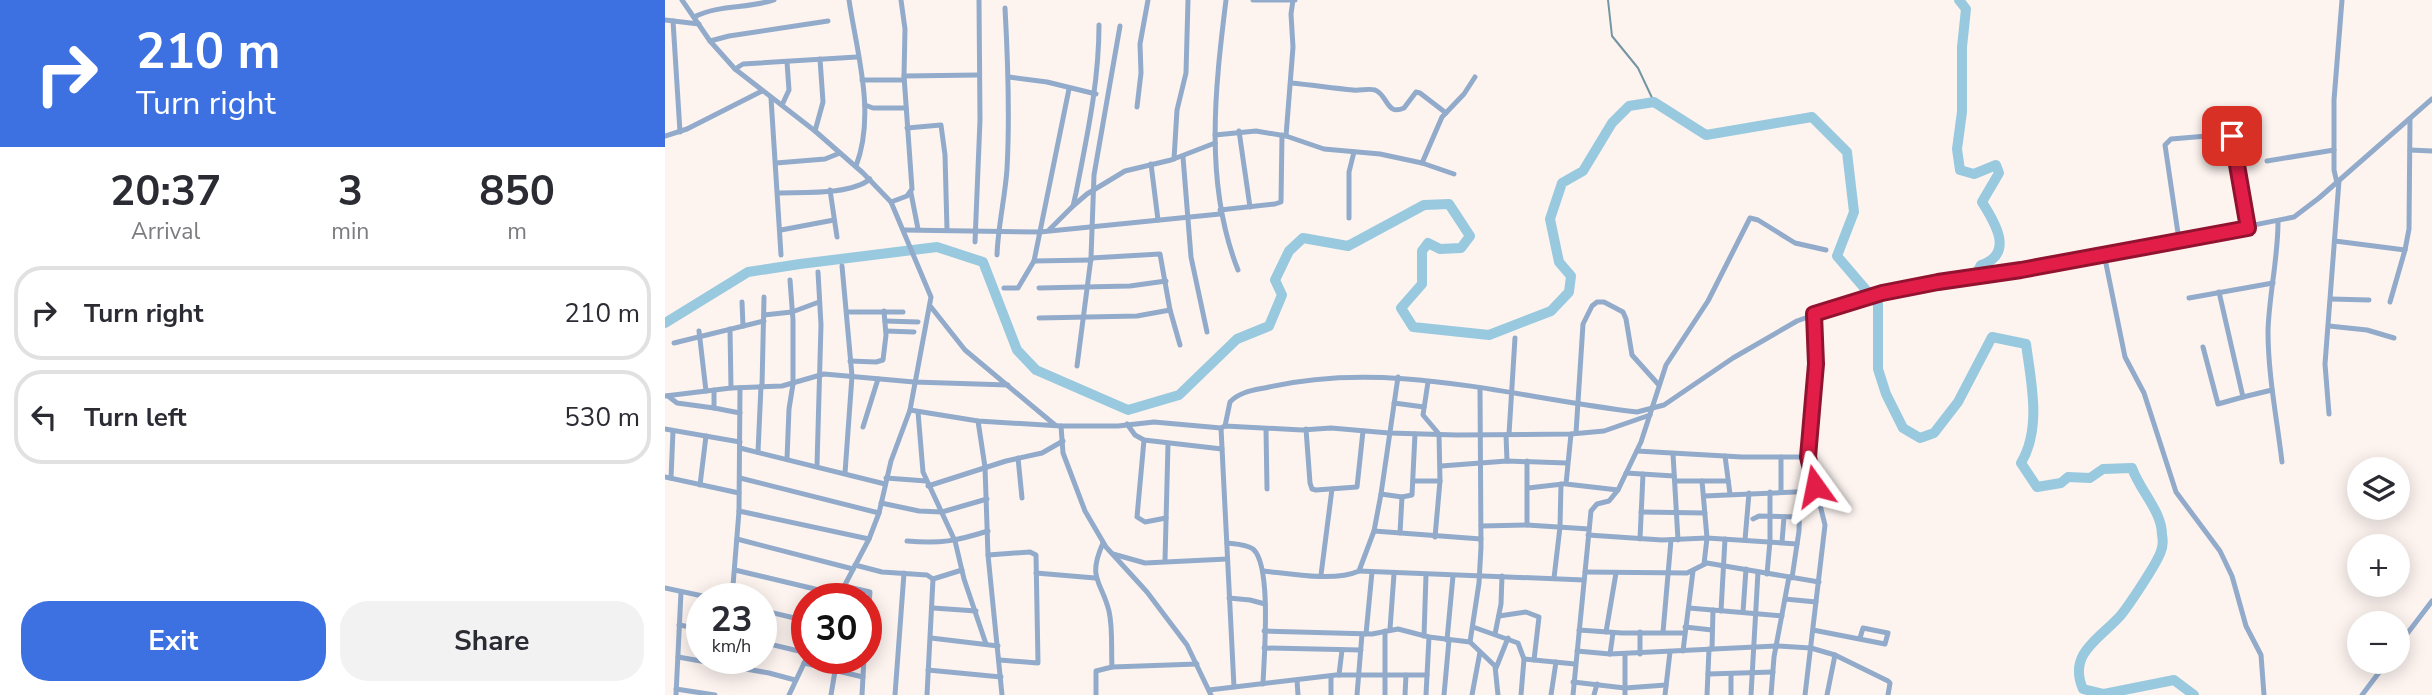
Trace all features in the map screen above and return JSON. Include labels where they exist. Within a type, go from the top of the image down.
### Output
[{"type":"street","points":[[683,0],[710,41],[735,69],[815,131],[856,166],[891,202],[931,297],[910,410],[886,481],[879,513],[869,539],[846,583]]},
{"type":"street","points":[[694,18],[714,9],[774,0]]},
{"type":"street","points":[[849,0],[865,105],[864,138],[856,166]]},
{"type":"street","points":[[901,0],[905,29],[904,78],[911,193],[918,229]]},
{"type":"street","points":[[975,242],[979,0]]},
{"type":"street","points":[[1137,107],[1141,73],[1140,44],[1148,0]]},
{"type":"street","points":[[1174,159],[1177,110],[1186,73],[1188,0]]},
{"type":"street","points":[[1226,0],[1218,61],[1215,143],[1220,212],[1238,270]]},
{"type":"street","points":[[904,230],[1044,232],[1187,218],[1281,202],[1284,135],[1294,39],[1291,14],[1294,0],[1253,0]]},
{"type":"street","points":[[2329,414],[2325,364],[2338,182],[2334,150],[2334,100],[2342,0]]},
{"type":"street","points":[[997,254],[1007,170],[1009,78],[1005,8]]},
{"type":"street","points":[[665,20],[699,24]]},
{"type":"street","points":[[673,21],[680,132]]},
{"type":"street","points":[[710,41],[828,22]]},
{"type":"street","points":[[1073,206],[1096,94],[1098,25]]},
{"type":"street","points":[[1077,366],[1091,259],[1095,160],[1120,26]]},
{"type":"street","points":[[735,69],[743,64],[857,57]]},
{"type":"street","points":[[815,131],[823,102],[820,60]]},
{"type":"street","points":[[782,105],[789,90],[787,62]]},
{"type":"street","points":[[862,80],[978,75]]},
{"type":"street","points":[[1422,163],[1446,113],[1475,77]]},
{"type":"street","points":[[1009,78],[1047,82],[1096,94]]},
{"type":"street","points":[[1291,83],[1374,90],[1395,110],[1404,108],[1416,93],[1420,93],[1446,113]]},
{"type":"street","points":[[1004,288],[1018,288],[1034,261],[1044,232],[1045,200],[1069,89]]},
{"type":"street","points":[[665,136],[680,132],[762,92]]},
{"type":"street","points":[[771,98],[781,254]]},
{"type":"street","points":[[910,410],[978,421],[1058,426],[1154,422],[1265,429],[1331,428],[1481,436],[1604,430],[1664,405],[1761,342],[1814,314],[1864,297],[2248,228],[2294,217],[2432,99]]},
{"type":"street","points":[[865,105],[873,108],[906,108]]},
{"type":"street","points":[[2390,302],[2405,250],[2410,209],[2410,119]]},
{"type":"street","points":[[907,128],[941,125],[945,155],[947,230]]},
{"type":"street","points":[[1215,135],[1239,131],[1284,135],[1324,149],[1380,154],[1422,163],[1454,174]]},
{"type":"street","points":[[1239,131],[1250,207]]},
{"type":"street","points":[[2179,240],[2165,145],[2171,139],[2231,134],[2248,228]]},
{"type":"street","points":[[1044,232],[1094,189],[1125,171],[1183,157],[1215,143]]},
{"type":"street","points":[[2267,161],[2334,150]]},
{"type":"street","points":[[2410,150],[2432,151]]},
{"type":"street","points":[[1349,218],[1349,172],[1353,152]]},
{"type":"street","points":[[776,163],[825,159],[840,153]]},
{"type":"street","points":[[1183,157],[1191,257],[1207,332]]},
{"type":"street","points":[[1151,164],[1158,220]]},
{"type":"street","points":[[778,193],[851,188],[870,180]]},
{"type":"street","points":[[830,190],[837,237]]},
{"type":"street","points":[[891,202],[911,193]]},
{"type":"street","points":[[1573,695],[1593,507],[1609,501],[1618,490],[1637,451],[1666,365],[1727,268],[1750,218],[1758,220],[1795,243],[1826,250]]},
{"type":"street","points":[[781,230],[834,220]]},
{"type":"street","points":[[2277,222],[2268,330],[2281,462]]},
{"type":"street","points":[[2335,241],[2405,250]]},
{"type":"street","points":[[1034,261],[1160,254],[1170,310],[1180,345]]},
{"type":"street","points":[[2104,254],[2125,358],[2144,393],[2176,492],[2220,551],[2232,576],[2246,626],[2261,655],[2264,695]]},
{"type":"street","points":[[842,266],[852,376],[845,473]]},
{"type":"street","points":[[817,465],[820,376],[818,272]]},
{"type":"street","points":[[787,458],[793,384],[790,280]]},
{"type":"street","points":[[1039,288],[1130,286],[1166,281]]},
{"type":"street","points":[[2189,298],[2273,283]]},
{"type":"street","points":[[2219,292],[2243,397]]},
{"type":"street","points":[[758,452],[764,298]]},
{"type":"street","points":[[2330,299],[2369,300]]},
{"type":"street","points":[[742,302],[743,326]]},
{"type":"street","points":[[674,343],[700,334],[743,326],[819,302]]},
{"type":"street","points":[[1554,578],[1563,484],[1578,404],[1583,324],[1597,302],[1604,302],[1623,312],[1632,355],[1658,384]]},
{"type":"street","points":[[931,307],[965,350],[1058,426],[1063,441],[1063,453],[1085,511],[1103,543],[1147,592],[1181,636],[1210,693],[1234,687],[1339,675],[1427,675]]},
{"type":"street","points":[[1039,318],[1137,316],[1170,310]]},
{"type":"street","points":[[850,361],[883,360],[886,331],[884,311]]},
{"type":"street","points":[[846,312],[903,312]]},
{"type":"street","points":[[1805,695],[1825,526],[1808,457],[1816,364],[1814,314]]},
{"type":"street","points":[[885,321],[918,322]]},
{"type":"street","points":[[2329,326],[2367,330],[2394,338]]},
{"type":"street","points":[[730,329],[731,388]]},
{"type":"street","points":[[886,331],[914,332]]},
{"type":"street","points":[[700,334],[706,391]]},
{"type":"street","points":[[1507,461],[1515,338]]},
{"type":"street","points":[[2203,346],[2218,404],[2272,390]]},
{"type":"street","points":[[667,396],[731,388],[774,387],[820,376],[1007,385]]},
{"type":"street","points":[[1234,687],[1222,449],[1230,402],[1244,393],[1293,382],[1337,377],[1398,377],[1651,412]]},
{"type":"street","points":[[1359,571],[1374,531],[1398,377]]},
{"type":"street","points":[[863,427],[878,379]]},
{"type":"street","points":[[1428,382],[1424,419],[1439,434],[1441,466],[1435,537]]},
{"type":"street","points":[[734,583],[739,512],[740,388]]},
{"type":"street","points":[[1470,642],[1481,539],[1480,389]]},
{"type":"street","points":[[714,390],[714,408]]},
{"type":"street","points":[[667,396],[677,403],[740,413]]},
{"type":"street","points":[[1394,403],[1424,407]]},
{"type":"street","points":[[919,412],[922,465],[927,484],[955,541],[986,645]]},
{"type":"street","points":[[978,421],[985,467],[988,555],[1002,695]]},
{"type":"street","points":[[1127,424],[1135,435],[1144,440],[1222,449]]},
{"type":"street","points":[[665,429],[740,444],[758,452],[845,473],[886,481],[927,484],[1050,450],[1063,441]]},
{"type":"street","points":[[1265,429],[1267,489]]},
{"type":"street","points":[[1305,429],[1312,489],[1355,488],[1358,485],[1363,431]]},
{"type":"street","points":[[673,431],[668,478],[739,494]]},
{"type":"street","points":[[1381,494],[1402,497],[1412,495],[1415,434]]},
{"type":"street","points":[[700,485],[706,436]]},
{"type":"street","points":[[1144,440],[1137,517],[1145,522],[1166,519]]},
{"type":"street","points":[[1165,561],[1168,444]]},
{"type":"street","points":[[1637,451],[1808,457]]},
{"type":"street","points":[[1663,632],[1668,572],[1678,513],[1673,454]]},
{"type":"street","points":[[1725,456],[1730,494]]},
{"type":"street","points":[[1781,457],[1781,492]]},
{"type":"street","points":[[1018,458],[1022,498]]},
{"type":"street","points":[[1441,466],[1507,461],[1567,463]]},
{"type":"street","points":[[1527,461],[1527,525]]},
{"type":"street","points":[[1626,473],[1728,481]]},
{"type":"street","points":[[1640,539],[1643,474]]},
{"type":"street","points":[[740,478],[879,513]]},
{"type":"street","points":[[1413,481],[1440,481]]},
{"type":"street","points":[[1702,481],[1707,538],[1704,564]]},
{"type":"street","points":[[1528,488],[1563,484],[1618,490]]},
{"type":"street","points":[[1321,575],[1332,489]]},
{"type":"street","points":[[1772,695],[1776,646],[1797,544],[1800,491]]},
{"type":"street","points":[[1704,496],[1817,491]]},
{"type":"street","points":[[1767,574],[1770,492]]},
{"type":"street","points":[[1745,540],[1749,493]]},
{"type":"street","points":[[1400,533],[1402,497]]},
{"type":"street","points":[[881,503],[919,511],[942,512],[987,499]]},
{"type":"street","points":[[739,512],[869,539]]},
{"type":"street","points":[[1641,512],[1705,513]]},
{"type":"street","points":[[1753,519],[1759,516],[1800,517]]},
{"type":"street","points":[[1782,542],[1784,517]]},
{"type":"street","points":[[1481,526],[1560,527],[1640,539],[1707,538],[1797,544]]},
{"type":"street","points":[[907,541],[935,544],[988,531]]},
{"type":"street","points":[[1374,531],[1481,539]]},
{"type":"street","points":[[737,539],[854,567],[927,575],[933,579]]},
{"type":"street","points":[[1721,611],[1725,539]]},
{"type":"street","points":[[1103,543],[1095,578],[1109,615],[1112,667]]},
{"type":"street","points":[[1227,543],[1247,545],[1255,551],[1264,571],[1263,684]]},
{"type":"street","points":[[1113,554],[1145,563],[1227,559]]},
{"type":"street","points":[[988,555],[1036,555],[1038,663],[1000,660]]},
{"type":"street","points":[[1585,572],[1693,571],[1704,564],[1723,564],[1819,582]]},
{"type":"street","points":[[1743,612],[1746,569]]},
{"type":"street","points":[[735,570],[791,585]]},
{"type":"street","points":[[933,579],[962,570]]},
{"type":"street","points":[[1264,571],[1321,575],[1351,575],[1359,571],[1584,580]]},
{"type":"street","points":[[1683,651],[1693,571]]},
{"type":"street","points":[[1357,695],[1372,572]]},
{"type":"street","points":[[1751,695],[1758,572]]},
{"type":"street","points":[[895,695],[904,573]]},
{"type":"street","points":[[1037,573],[1095,578]]},
{"type":"street","points":[[1610,654],[1616,573]]},
{"type":"street","points":[[1385,695],[1394,574]]},
{"type":"street","points":[[1426,575],[1426,695]]},
{"type":"street","points":[[1444,695],[1453,576]]},
{"type":"street","points":[[1495,634],[1502,576]]},
{"type":"street","points":[[927,695],[933,579]]},
{"type":"street","points":[[665,589],[686,593]]},
{"type":"street","points":[[681,592],[676,692],[715,695]]},
{"type":"street","points":[[1229,598],[1265,604]]},
{"type":"street","points":[[1785,599],[1816,602]]},
{"type":"street","points":[[2410,630],[2432,601]]},
{"type":"street","points":[[933,608],[976,611]]},
{"type":"street","points":[[1689,608],[1782,616]]},
{"type":"street","points":[[1707,695],[1713,610]]},
{"type":"street","points":[[1499,616],[1525,612],[1539,617],[1534,660]]},
{"type":"street","points":[[680,625],[686,626]]},
{"type":"street","points":[[1473,627],[1518,643],[1524,659],[1521,695]]},
{"type":"street","points":[[1813,630],[1885,644],[1888,632],[1863,628],[1860,638]]},
{"type":"street","points":[[1264,631],[1364,634],[1388,630],[1470,642]]},
{"type":"street","points":[[1579,630],[1712,630]]},
{"type":"street","points":[[1640,632],[1640,653]]},
{"type":"street","points":[[1323,649],[1324,633]]},
{"type":"street","points":[[1339,675],[1352,633]]},
{"type":"street","points":[[931,638],[998,646]]},
{"type":"street","points":[[1507,695],[1498,694],[1496,668],[1508,638]]},
{"type":"street","points":[[1470,642],[1496,668]]},
{"type":"street","points":[[1577,651],[1625,654],[1776,646],[1811,648],[1835,655],[1888,681],[1888,695]]},
{"type":"street","points":[[1264,648],[1361,650]]},
{"type":"street","points":[[1472,695],[1480,652]]},
{"type":"street","points":[[1665,695],[1670,652]]},
{"type":"street","points":[[1625,654],[1625,691]]},
{"type":"street","points":[[1827,695],[1835,655]]},
{"type":"street","points":[[678,657],[795,680]]},
{"type":"street","points":[[1524,659],[1575,664]]},
{"type":"street","points":[[1551,695],[1556,662]]},
{"type":"street","points":[[1096,695],[1096,671],[1112,667],[1197,664]]},
{"type":"street","points":[[928,670],[1001,677]]},
{"type":"street","points":[[1708,674],[1773,672]]},
{"type":"street","points":[[789,695],[798,674]]},
{"type":"street","points":[[831,695],[834,674]]},
{"type":"street","points":[[849,674],[863,677]]},
{"type":"street","points":[[862,695],[863,674]]},
{"type":"street","points":[[1731,674],[1731,695]]},
{"type":"street","points":[[2362,695],[2378,674]]},
{"type":"street","points":[[1405,695],[1406,675]]},
{"type":"street","points":[[1331,676],[1331,695]]},
{"type":"street","points":[[1297,680],[1298,695]]},
{"type":"street","points":[[1573,682],[1597,684],[1625,691],[1666,685]]},
{"type":"street","points":[[1594,695],[1597,684]]},
{"type":"waterway","points":[[1608,0],[1612,36],[1638,68],[1654,102]]},
{"type":"waterway","points":[[1959,0],[1966,9],[1962,47],[1962,112],[1957,149],[1960,170],[1974,174],[1996,165],[1999,173],[1982,202],[1997,229],[2000,246],[1997,254],[1981,265],[1976,274]]},
{"type":"waterway","points":[[665,323],[748,272],[937,247],[983,262],[1017,350],[1036,370],[1128,410],[1179,395],[1237,339],[1269,326],[1282,295],[1275,280],[1289,251],[1303,238],[1348,246],[1424,205],[1449,204],[1470,236],[1461,248],[1440,249],[1428,243],[1422,251],[1422,284],[1401,308],[1413,327],[1489,335],[1551,311],[1569,292],[1571,276],[1559,262],[1550,219],[1562,183],[1583,171],[1612,123],[1629,106],[1654,102],[1706,135],[1812,117],[1847,152],[1854,212],[1837,256],[1878,304],[1878,369],[1886,394],[1903,428],[1920,438],[1934,433],[1958,402],[1992,337],[2026,344],[2033,420],[2031,435],[2021,463],[2037,487],[2061,483],[2068,477],[2090,478],[2103,469],[2132,468],[2155,509],[2161,526],[2162,549],[2149,573],[2121,615],[2083,656],[2079,665],[2083,689],[2104,694],[2174,680],[2194,695]]},
{"type":"route","points":[[1815,486],[1808,457],[1816,364],[1814,314],[1882,293],[2248,228],[2232,136]]}]
